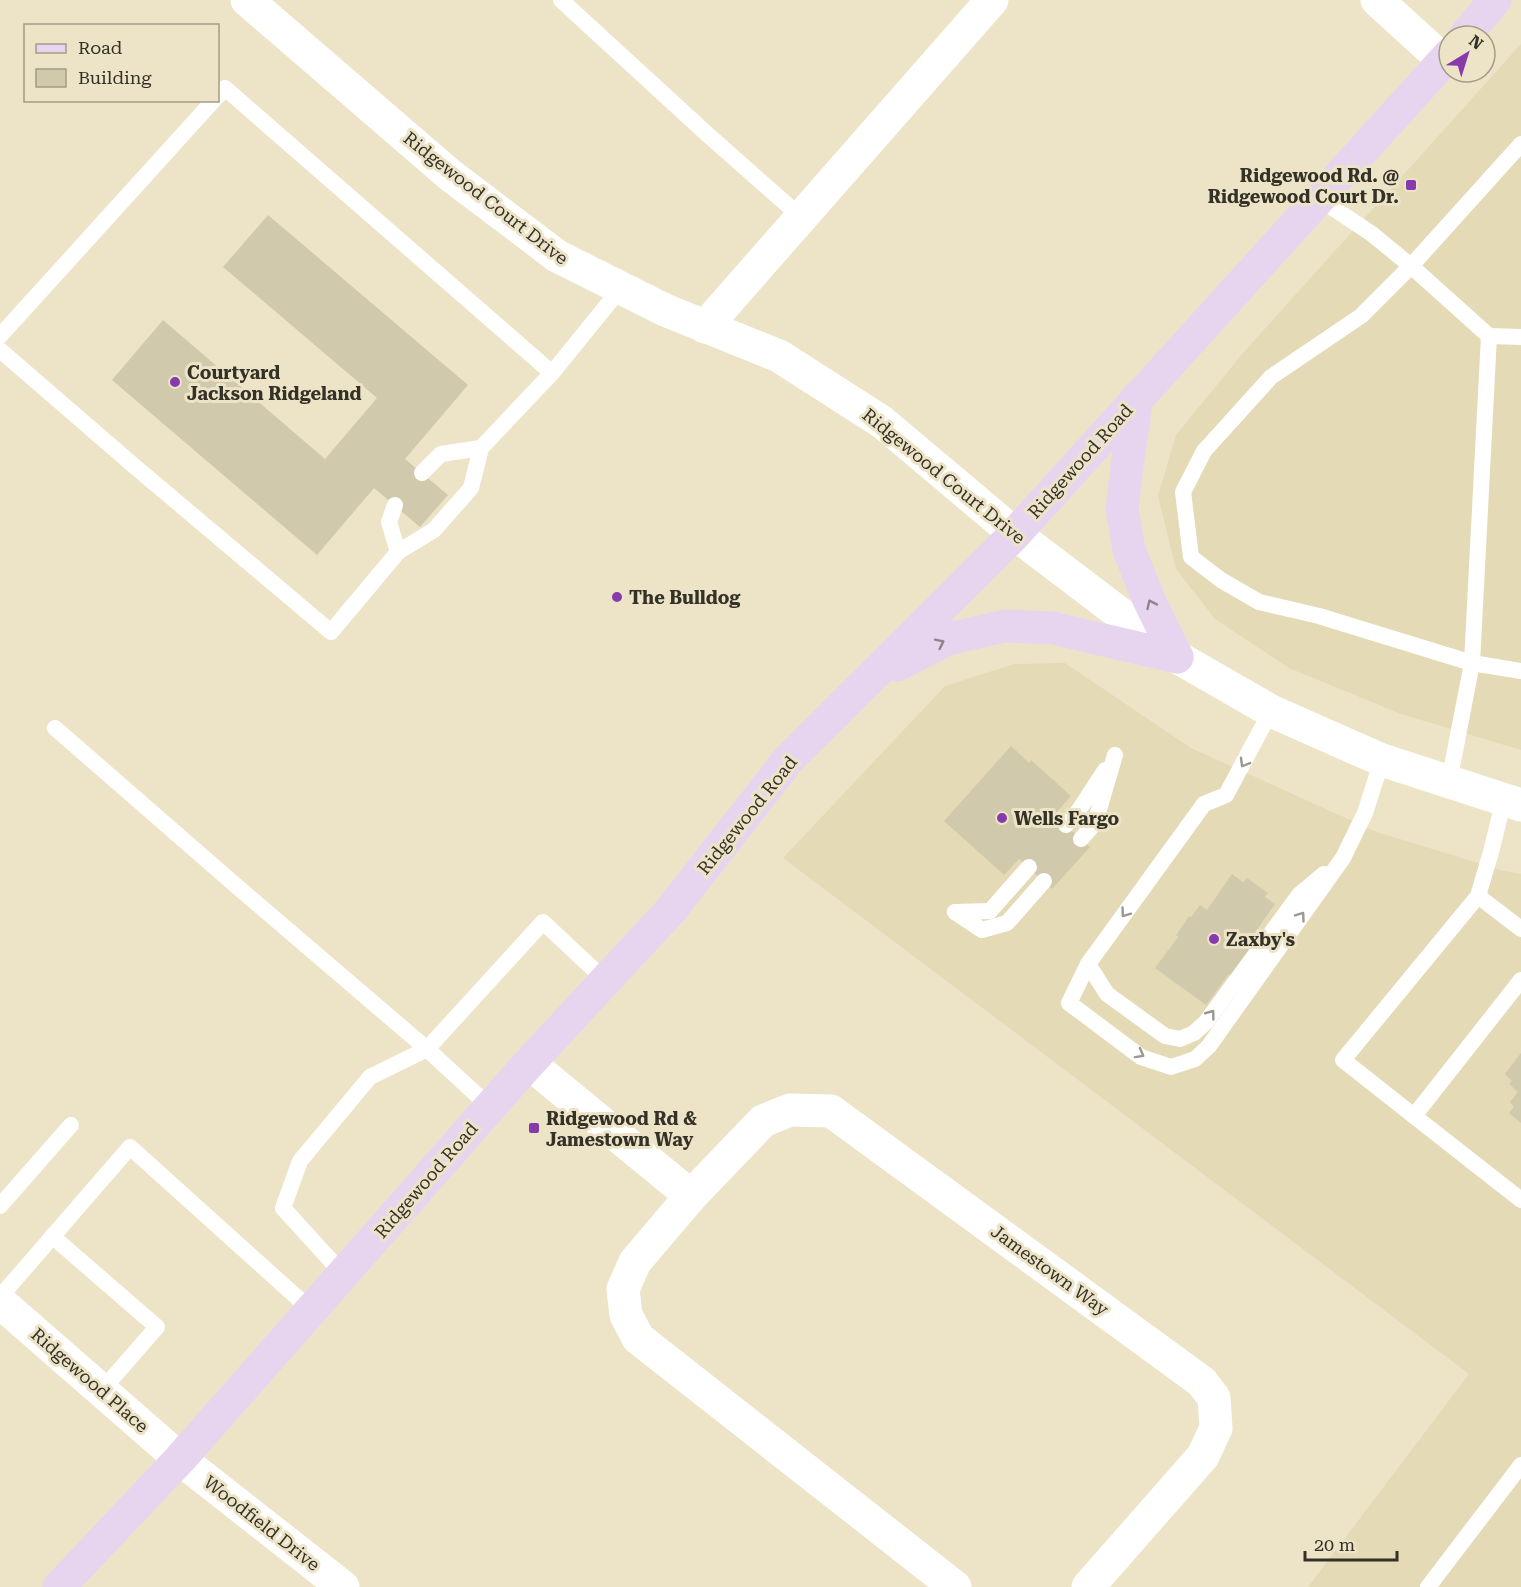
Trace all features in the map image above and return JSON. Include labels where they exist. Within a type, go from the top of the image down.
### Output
[{"type":"street","name":"Ridgewood Court Drive","points":[[247,0],[450,175],[556,256],[665,310],[779,356],[882,422],[1015,534],[1177,657],[1271,711],[1382,760],[1513,802]]},
{"type":"street","points":[[705,327],[992,0]]},
{"type":"street","points":[[1377,0],[1437,50]]},
{"type":"street","points":[[1475,24],[1495,0]]},
{"type":"street","name":"Ridgewood Road","points":[[58,1587],[180,1459],[529,1063],[671,910],[788,760],[1015,534],[1437,69]]},
{"type":"street","points":[[1137,398],[1122,509],[1129,550],[1149,600],[1177,657]]},
{"type":"street","points":[[869,679],[948,639],[1005,626],[1052,628],[1177,657]]},
{"type":"street","points":[[529,1063],[691,1196]]},
{"type":"street","name":"Jamestown Way","points":[[955,1587],[638,1338],[626,1315],[623,1289],[635,1262],[691,1196],[763,1121],[790,1110],[831,1111],[1202,1382],[1214,1398],[1216,1428],[1203,1456],[1088,1587]]},
{"type":"street","name":"Ridgewood Place","points":[[0,1302],[180,1459]]},
{"type":"street","name":"Woodfield Drive","points":[[180,1459],[343,1587]]},
{"type":"lane","points":[[561,0],[706,134],[801,217]]},
{"type":"lane","points":[[219,95],[225,88],[552,373]]},
{"type":"lane","points":[[0,336],[212,102]]},
{"type":"lane","points":[[1521,144],[1412,266],[1361,316],[1271,377],[1204,451],[1183,492],[1191,557],[1221,580],[1259,602],[1319,616],[1472,663],[1521,671]]},
{"type":"lane","points":[[1318,198],[1372,234],[1412,266],[1489,336],[1521,337]]},
{"type":"lane","points":[[0,350],[331,632],[398,552],[434,530],[471,488],[481,448],[552,373],[621,288]]},
{"type":"lane","points":[[1449,782],[1472,663],[1489,336]]},
{"type":"lane","points":[[422,473],[441,454],[481,448]]},
{"type":"lane","points":[[395,505],[389,522],[398,552]]},
{"type":"lane","points":[[1271,711],[1226,795],[1203,804],[1088,964],[1069,1003],[1141,1057],[1171,1067],[1195,1059],[1209,1046],[1343,858],[1365,813],[1382,760]]},
{"type":"lane","points":[[55,728],[427,1048],[490,1107]]},
{"type":"lane","points":[[1066,825],[1079,810],[1114,755],[1095,823],[1081,839]]},
{"type":"lane","points":[[1513,802],[1491,852],[1478,896],[1343,1060],[1521,1200]]},
{"type":"lane","points":[[1088,964],[1107,994],[1165,1036],[1180,1039],[1194,1033],[1206,1022],[1299,895],[1343,858]]},
{"type":"lane","points":[[1029,867],[990,911],[955,912],[982,930],[1007,923],[1044,881]]},
{"type":"lane","points":[[1478,896],[1521,929]]},
{"type":"lane","points":[[343,1274],[283,1208],[300,1161],[370,1077],[427,1048],[543,922],[606,981]]},
{"type":"lane","points":[[1414,1116],[1521,980]]},
{"type":"lane","points":[[0,1206],[71,1125]]},
{"type":"lane","points":[[0,1297],[130,1147],[311,1310]]},
{"type":"lane","points":[[52,1236],[157,1328],[102,1390]]},
{"type":"lane","points":[[1428,1587],[1521,1465]]},
{"type":"shaded area","points":[[1521,44],[1521,750],[1401,714],[1289,668],[1215,619],[1176,569],[1158,496],[1176,435],[1243,353],[1485,84],[1497,84],[1497,71]]},
{"type":"shaded area","points":[[1065,663],[1191,748],[1377,832],[1504,871],[1521,874],[1521,1587],[1308,1587],[1469,1374],[783,858],[945,686],[1014,664]]},
{"type":"building","name":"Courtyard Jackson Ridgeland","points":[[268,215],[468,385],[405,459],[448,495],[420,527],[374,488],[317,555],[112,380],[163,320],[325,459],[377,398],[223,267]]},
{"type":"building","name":"Wells Fargo","points":[[1011,746],[1029,763],[1031,760],[1071,796],[1054,815],[1090,847],[1052,889],[1019,859],[1004,875],[944,821]]},
{"type":"building","name":"Zaxby's","points":[[1232,874],[1243,882],[1247,878],[1268,893],[1265,897],[1275,904],[1249,941],[1255,945],[1236,979],[1229,974],[1206,1005],[1155,968],[1178,937],[1176,935],[1189,916],[1191,917],[1200,905],[1207,910]]},
{"type":"building","points":[[1521,1053],[1521,1123],[1509,1113],[1514,1107],[1510,1102],[1518,1092],[1509,1084],[1512,1081],[1505,1074]]},
{"type":"place","name":"Ridgewood Rd. @ Ridgewood Court Dr.","points":[[1411,185]]},
{"type":"place","name":"Courtyard Jackson Ridgeland","points":[[175,382]]},
{"type":"place","name":"The Bulldog","points":[[617,597]]},
{"type":"place","name":"Wells Fargo","points":[[1002,818]]},
{"type":"place","name":"Zaxby's","points":[[1214,939]]},
{"type":"place","name":"Ridgewood Rd & Jamestown Way","points":[[534,1128]]}]
